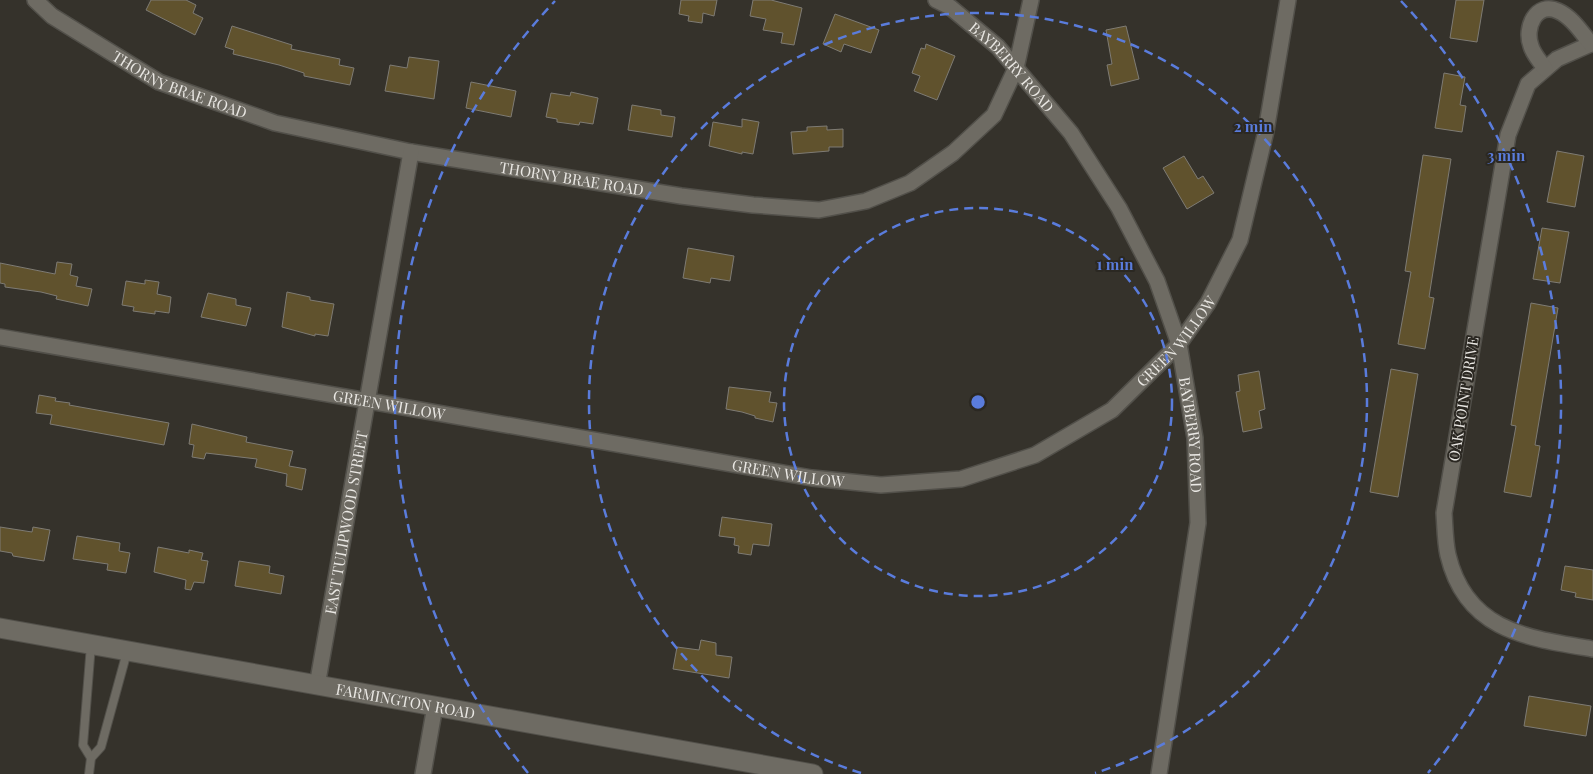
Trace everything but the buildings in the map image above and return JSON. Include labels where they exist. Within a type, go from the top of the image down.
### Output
[{"type":"street","name":"THORNY BRAE ROAD","points":[[35,0],[52,16],[159,82],[275,123],[411,152],[681,196],[753,205],[819,210],[866,201],[910,183],[953,153],[994,115],[1016,68],[1032,0]]},
{"type":"street","name":"BAYBERRY ROAD","points":[[936,0],[950,7],[998,47],[1070,133],[1119,208],[1158,281],[1179,344],[1194,438],[1198,523],[1159,774]]},
{"type":"street","name":"GREEN WILLOW","points":[[0,337],[812,478],[881,485],[961,479],[1035,455],[1112,410],[1179,344],[1208,303],[1240,240],[1266,131],[1288,0]]},
{"type":"street","name":"OAK POINT DRIVE","points":[[1545,70],[1530,46],[1528,28],[1533,16],[1542,10],[1557,10],[1569,18],[1592,44],[1558,59],[1545,70],[1528,84],[1508,135],[1444,513],[1447,553],[1453,573],[1464,596],[1484,616],[1504,629],[1533,638],[1593,649]]},
{"type":"street","name":"EAST TULIPWOOD STREET","points":[[317,686],[411,152]]},
{"type":"street","name":"FARMINGTON ROAD","points":[[0,628],[813,774]]},
{"type":"street","points":[[423,774],[435,706]]},
{"type":"lane","points":[[90,645],[83,745],[91,758]]},
{"type":"lane","points":[[89,774],[91,758],[101,747],[128,652]]}]
